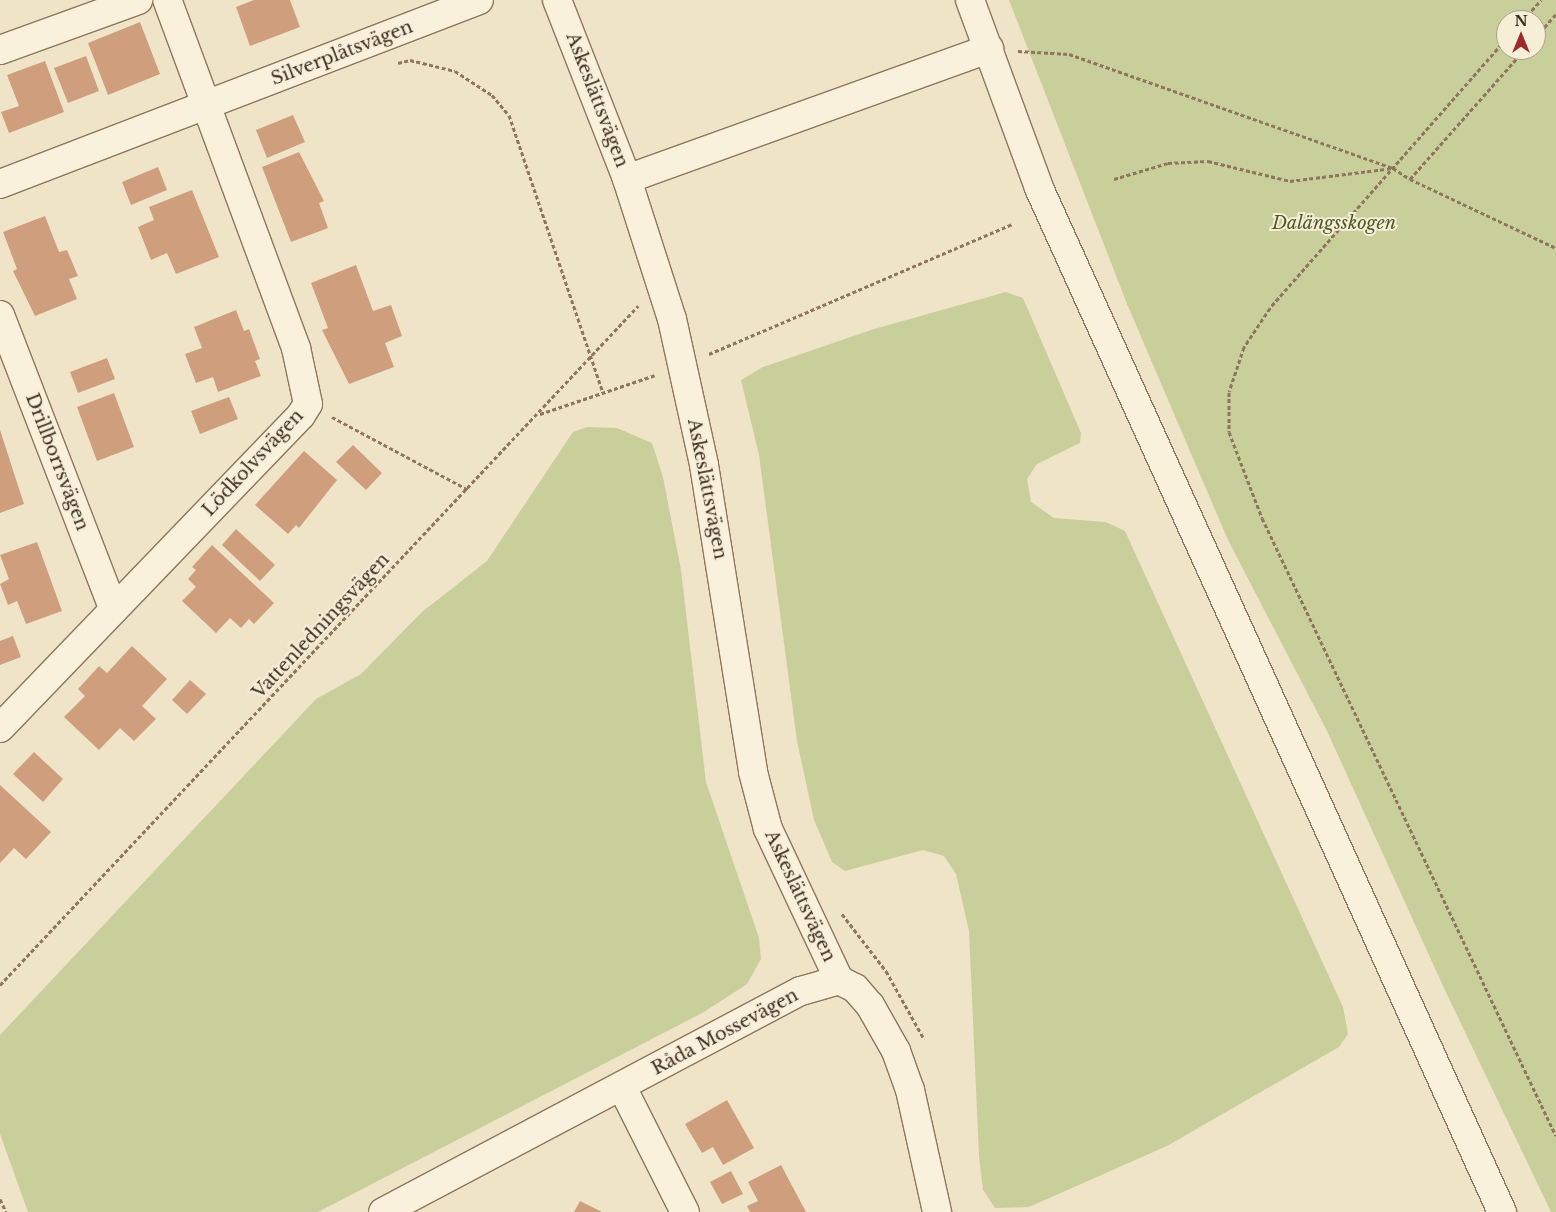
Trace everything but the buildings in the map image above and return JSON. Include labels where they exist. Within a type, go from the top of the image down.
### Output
[{"type":"street","points":[[0,50],[138,0]]},
{"type":"street","points":[[167,0],[204,107]]},
{"type":"street","name":"Silverplåtsvägen","points":[[0,184],[479,0]]},
{"type":"street","name":"Askeslättsvägen","points":[[558,0],[627,179],[659,282],[682,366],[721,564],[753,772],[787,873],[840,980]]},
{"type":"street","points":[[970,0],[1040,188],[1502,1212]]},
{"type":"street","points":[[627,179],[989,49]]},
{"type":"street","name":"Lödkolvsvägen","points":[[0,728],[302,415],[308,404],[296,348],[204,107]]},
{"type":"street","name":"Drillborrsvägen","points":[[0,315],[114,610]]},
{"type":"street","points":[[840,980],[855,988],[870,1005],[896,1051],[910,1090],[937,1212]]},
{"type":"street","name":"Råda Mossevägen","points":[[384,1212],[801,991],[840,980]]},
{"type":"street","points":[[622,1087],[685,1212]]},
{"type":"path","points":[[1532,10],[1541,0]]},
{"type":"path","points":[[1546,25],[1556,14]]},
{"type":"path","points":[[989,49],[1069,54],[1393,168],[1410,179],[1556,248]]},
{"type":"path","points":[[1496,50],[1270,308],[1244,347],[1229,392],[1229,432],[1262,518],[1556,1136]]},
{"type":"path","points":[[393,64],[410,60],[455,72],[487,91],[509,115],[593,357],[603,392]]},
{"type":"path","points":[[1410,179],[1515,60]]},
{"type":"path","points":[[1114,179],[1168,163],[1208,161],[1290,181],[1393,168]]},
{"type":"path","points":[[539,414],[682,366],[1013,224]]},
{"type":"path","name":"Vattenledningsvägen","points":[[0,985],[470,490],[593,357],[659,282]]},
{"type":"path","points":[[710,354],[712,363]]},
{"type":"path","points":[[308,404],[470,490]]},
{"type":"path","points":[[837,906],[886,971],[918,1022],[927,1048]]},
{"type":"path","points":[[0,1199],[6,1212]]},
{"type":"green space","name":"Dalängsskogen","points":[[1009,0],[1556,0],[1556,1212],[1551,1212],[1443,986],[1327,731],[1228,540],[1127,304]]},
{"type":"green space","points":[[1006,292],[1023,298],[1081,433],[1080,443],[1037,464],[1027,479],[1031,502],[1054,518],[1106,522],[1125,531],[1343,1007],[1348,1034],[1339,1047],[1167,1146],[1029,1207],[995,1208],[983,1190],[979,1157],[969,931],[956,874],[944,856],[923,850],[845,871],[832,862],[814,820],[797,741],[759,455],[741,380],[763,367],[874,329]]},
{"type":"green space","points":[[587,427],[617,428],[652,443],[663,477],[681,570],[706,782],[759,938],[761,959],[747,984],[704,1012],[318,1212],[28,1212],[0,1134],[0,1035],[316,699],[361,674],[422,612],[487,561],[573,432]]}]
